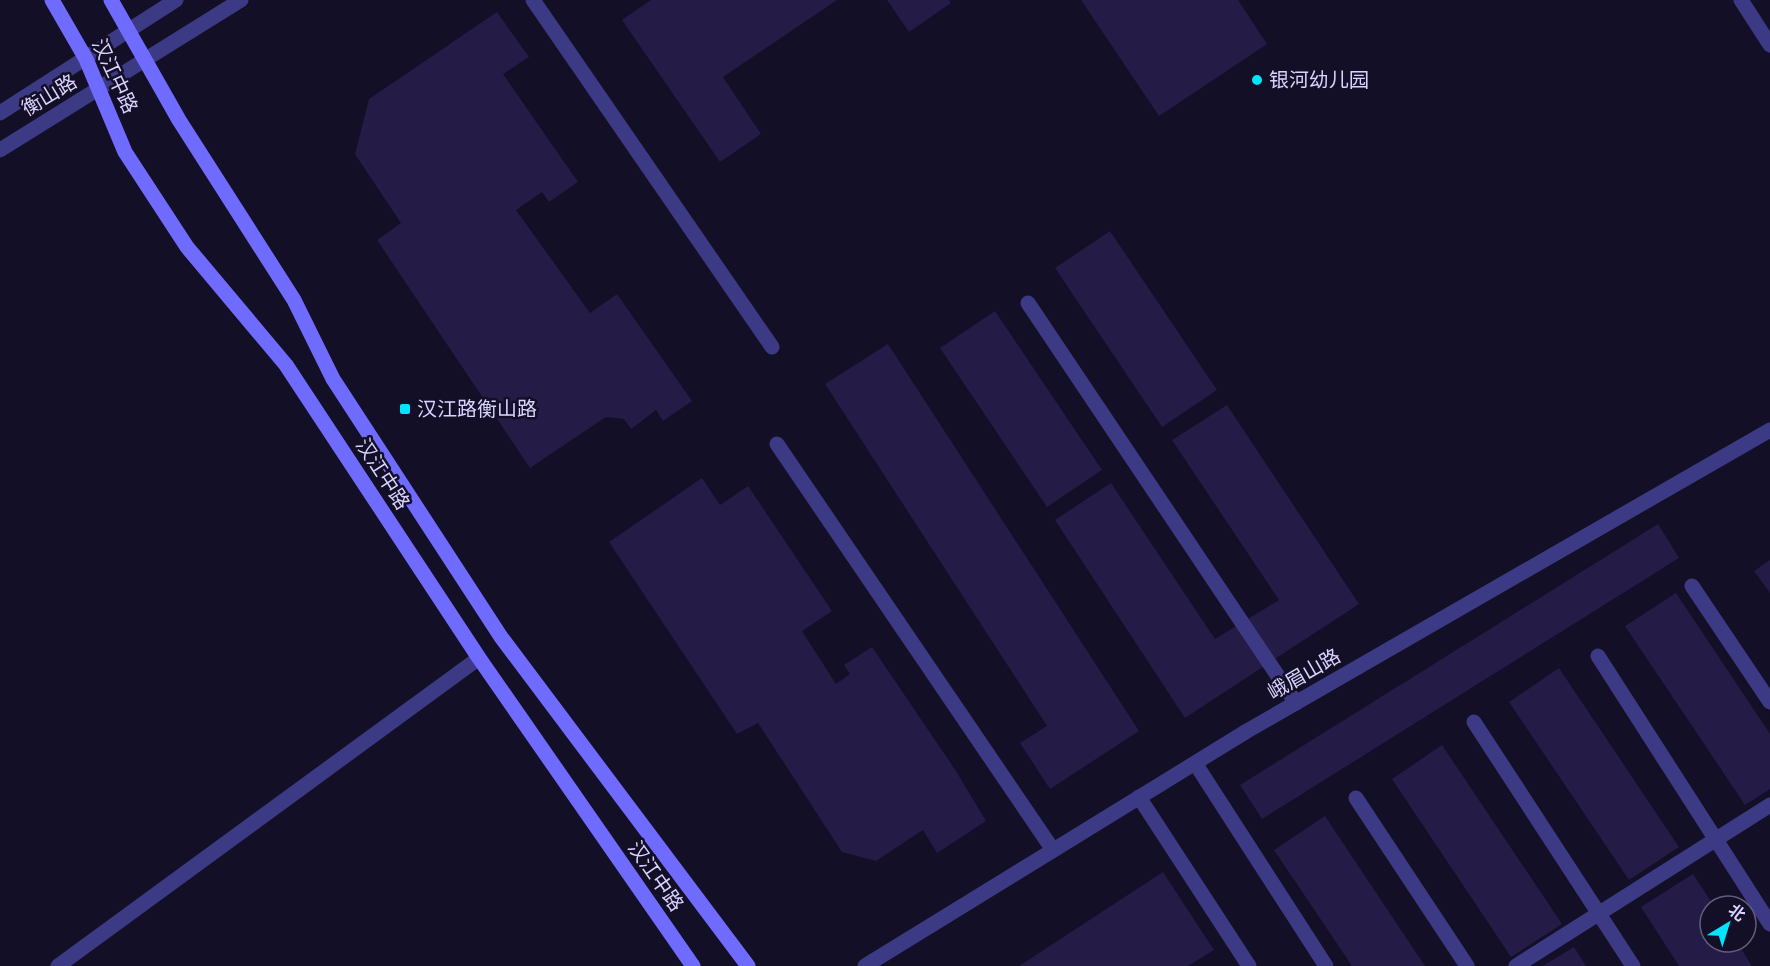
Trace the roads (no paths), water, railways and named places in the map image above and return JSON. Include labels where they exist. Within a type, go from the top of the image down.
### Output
[{"type":"main road","name":"汉江中路","points":[[52,0],[86,59],[126,152],[187,247],[286,365],[479,658],[693,966]]},
{"type":"main road","name":"汉江中路","points":[[111,0],[179,120],[294,300],[333,379],[501,637],[748,966]]},
{"type":"street","name":"衡山路","points":[[0,113],[176,0]]},
{"type":"street","name":"衡山路","points":[[0,150],[241,0]]},
{"type":"street","points":[[534,0],[772,347]]},
{"type":"street","points":[[1741,0],[1770,45]]},
{"type":"street","points":[[1028,303],[1296,703]]},
{"type":"street","name":"峨眉山路","points":[[865,966],[1296,703],[1770,430]]},
{"type":"street","points":[[777,444],[1053,850]]},
{"type":"street","points":[[1692,586],[1770,702]]},
{"type":"street","points":[[1598,656],[1770,924]]},
{"type":"street","points":[[58,966],[479,658]]},
{"type":"street","points":[[1473,722],[1633,966]]},
{"type":"street","points":[[1195,763],[1326,966]]},
{"type":"street","points":[[1139,797],[1249,966]]},
{"type":"street","points":[[1356,798],[1467,966]]},
{"type":"street","points":[[1516,966],[1770,805]]},
{"type":"place","name":"银河幼儿园","points":[[1257,80]]},
{"type":"place","name":"汉江路衡山路","points":[[405,409]]}]
